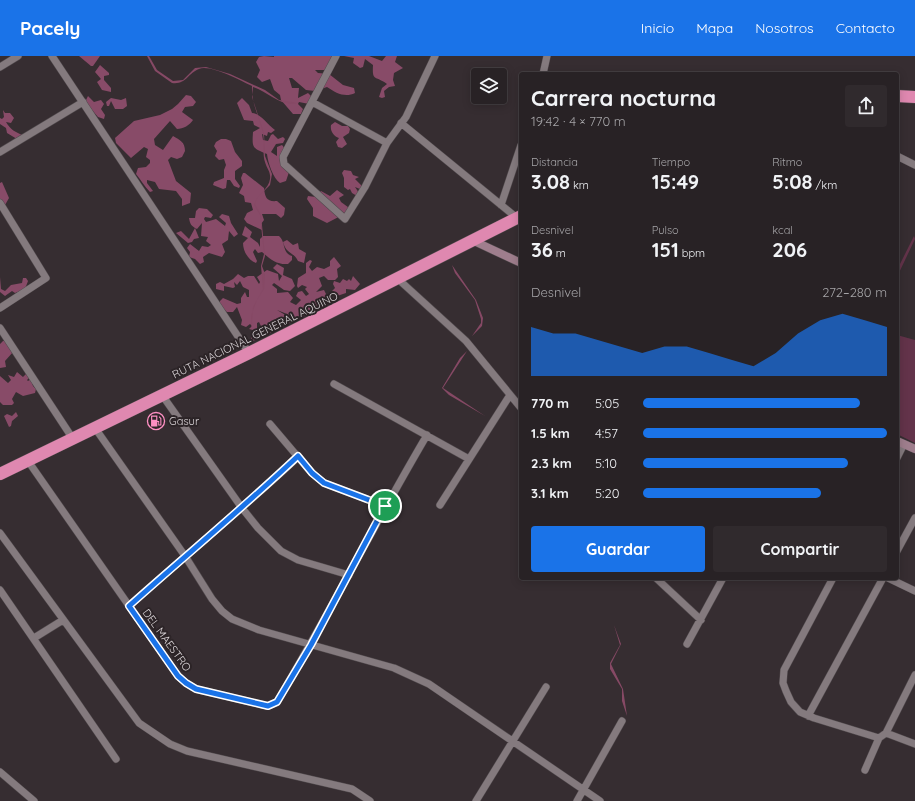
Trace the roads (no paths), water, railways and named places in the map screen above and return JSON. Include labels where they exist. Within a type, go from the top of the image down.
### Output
[{"type":"highway","points":[[899,96],[915,97]]},
{"type":"highway","name":"RUTA NACIONAL GENERAL AQUINO","points":[[0,474],[249,353],[519,217]]},
{"type":"street","points":[[0,67],[18,56]]},
{"type":"street","points":[[52,56],[249,353]]},
{"type":"street","points":[[336,56],[283,157],[284,164],[344,219],[348,218],[387,143],[406,117],[434,56]]},
{"type":"street","points":[[543,72],[547,56]]},
{"type":"street","points":[[0,152],[83,102]]},
{"type":"street","points":[[312,102],[387,143]]},
{"type":"street","points":[[401,123],[501,205],[519,217]]},
{"type":"street","points":[[501,205],[519,151]]},
{"type":"street","points":[[899,157],[915,165]]},
{"type":"street","points":[[0,204],[46,278],[0,308]]},
{"type":"street","points":[[474,241],[519,263]]},
{"type":"street","points":[[398,279],[466,341],[519,406]]},
{"type":"street","points":[[0,328],[73,439]]},
{"type":"street","points":[[334,384],[469,459]]},
{"type":"street","points":[[440,504],[510,395]]},
{"type":"street","points":[[162,396],[242,508],[258,528],[281,552],[298,560],[349,575]]},
{"type":"street","points":[[270,424],[312,473],[324,483],[385,506]]},
{"type":"street","points":[[95,428],[185,556],[212,599],[222,611],[232,618],[259,630],[394,668],[412,675],[429,684],[600,801]]},
{"type":"street","points":[[311,645],[385,506],[427,435]]},
{"type":"street","points":[[901,443],[915,449]]},
{"type":"street","points":[[129,606],[242,508],[298,456]]},
{"type":"street","name":"DEL MAESTRO","points":[[28,461],[178,676],[186,683],[200,690],[268,706],[277,702],[311,645]]},
{"type":"street","points":[[899,548],[915,518]]},
{"type":"street","points":[[0,533],[139,723],[170,744],[187,751],[352,789],[370,801]]},
{"type":"street","points":[[658,580],[701,620]]},
{"type":"street","points":[[687,644],[723,580]]},
{"type":"street","points":[[832,580],[784,670],[783,676],[786,691],[791,702],[800,712],[808,716],[879,738]]},
{"type":"street","points":[[808,716],[882,580]]},
{"type":"street","points":[[892,580],[915,591]]},
{"type":"street","points":[[0,590],[116,759]]},
{"type":"street","points":[[34,638],[63,620]]},
{"type":"street","points":[[865,770],[879,738],[886,733],[915,675]]},
{"type":"street","points":[[476,801],[546,687]]},
{"type":"street","points":[[576,801],[622,721]]},
{"type":"street","points":[[886,733],[915,744]]},
{"type":"street","points":[[0,772],[34,801]]},
{"type":"place","name":"Gasur","points":[[156,421]]}]
